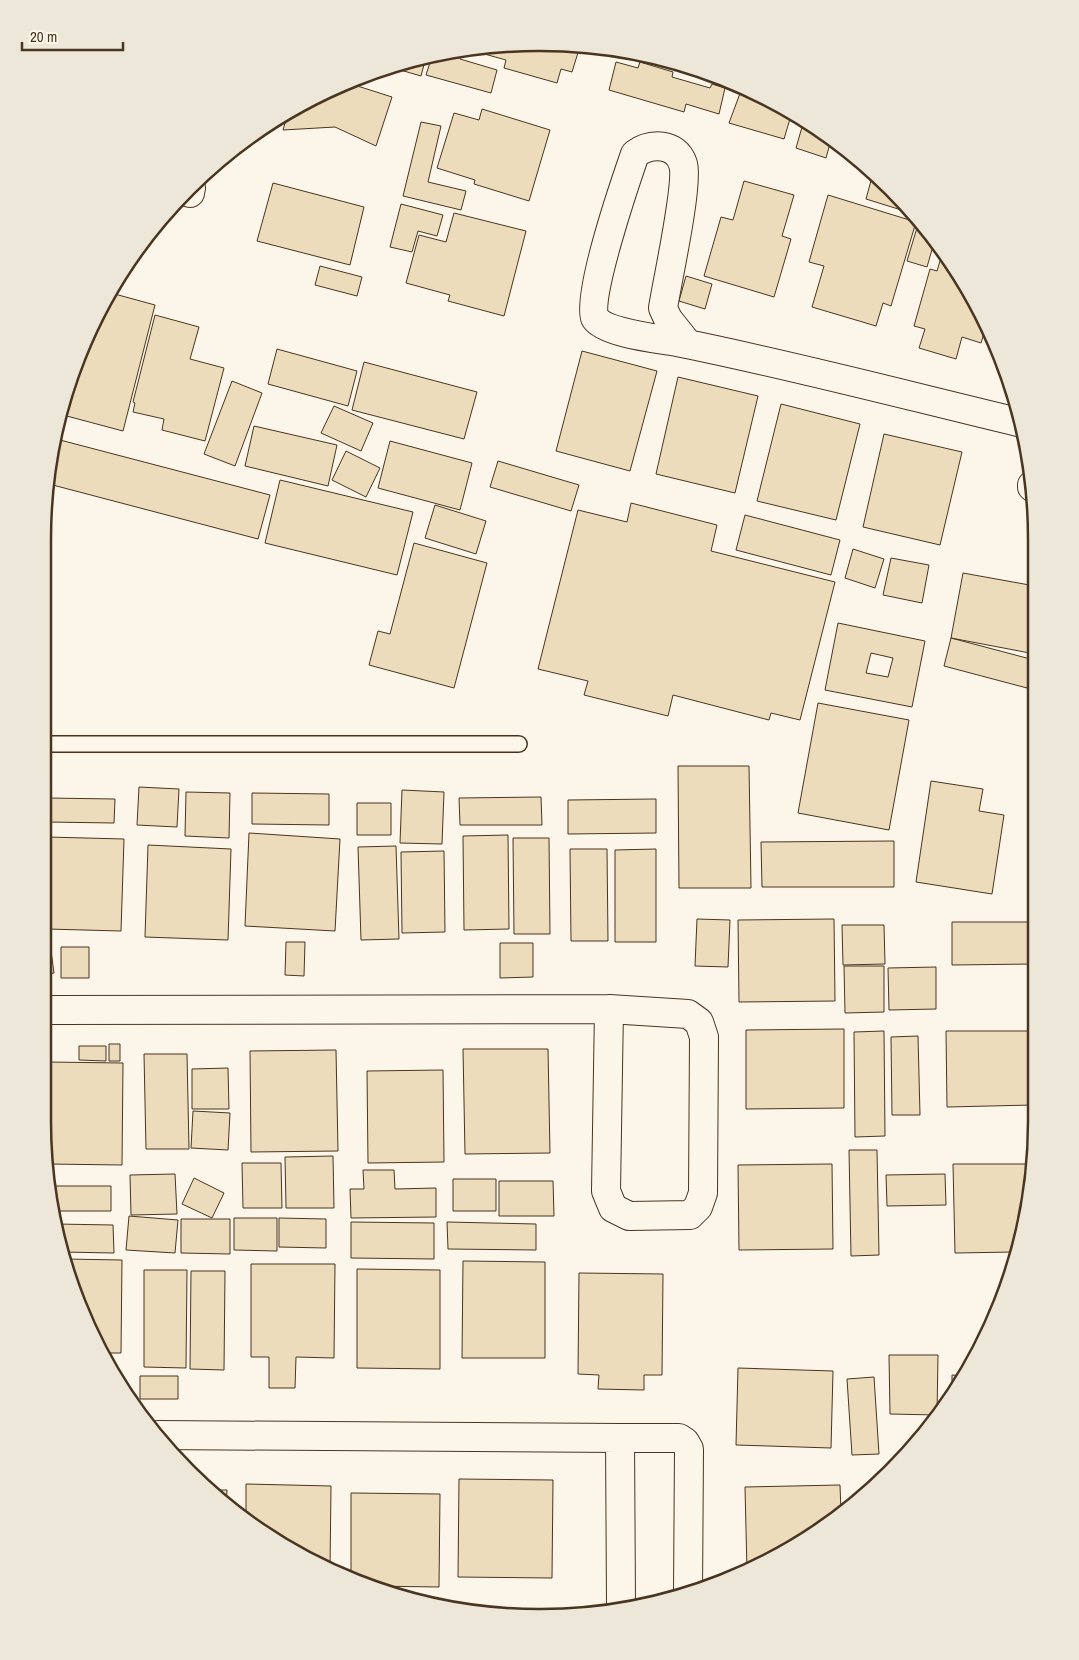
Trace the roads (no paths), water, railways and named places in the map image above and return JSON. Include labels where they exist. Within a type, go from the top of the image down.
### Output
[{"type":"street","points":[[688,344],[668,319],[663,308],[680,206],[683,165],[675,153],[668,148],[650,146],[634,154],[599,275],[594,312],[595,318],[600,322],[615,330],[688,344],[1013,421]]},
{"type":"street","points":[[51,1010],[609,1009],[688,1014],[699,1022],[704,1037],[703,1193],[698,1207],[690,1215],[629,1216],[613,1208],[606,1191],[609,1009]]},
{"type":"street","points":[[166,1435],[678,1438],[685,1442],[689,1449],[688,1585]]},
{"type":"street","points":[[620,1438],[621,1602]]},
{"type":"lane","points":[[51,744],[519,744]]}]
